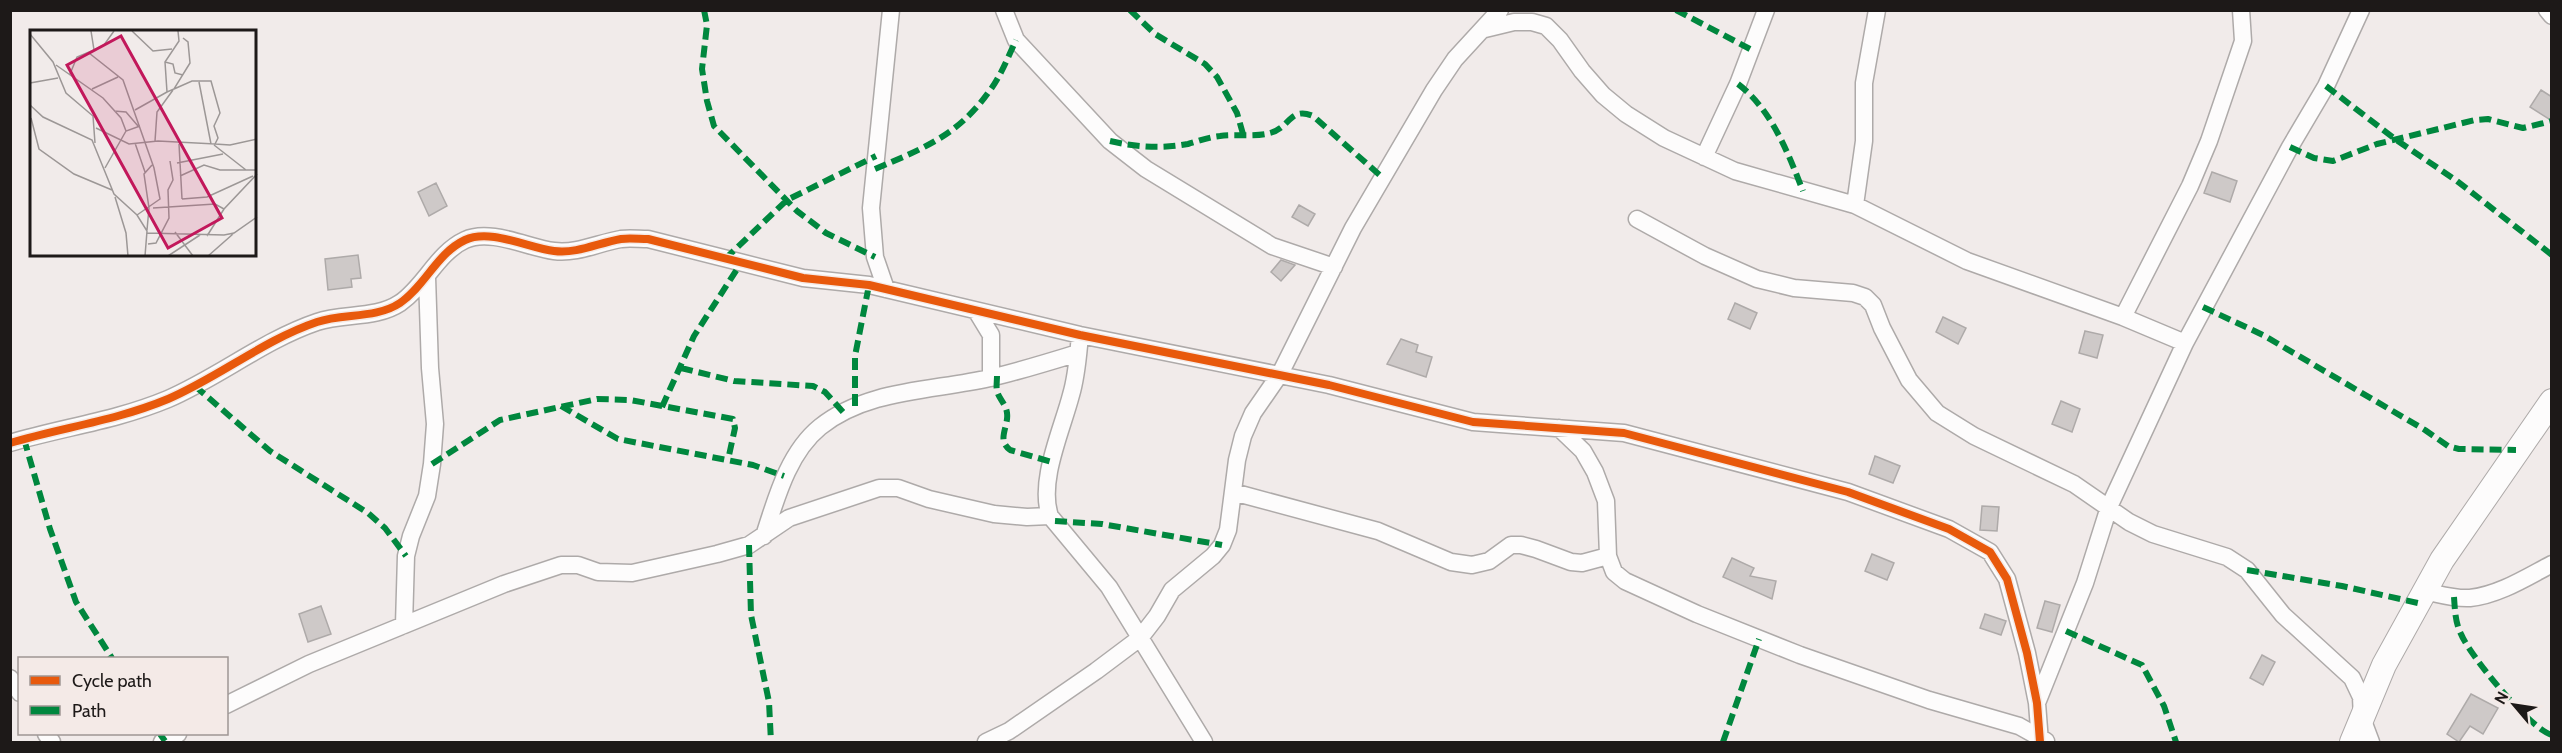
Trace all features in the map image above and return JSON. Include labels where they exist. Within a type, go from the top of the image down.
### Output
[{"type":"street","points":[[886,289],[875,257],[871,208],[891,10]]},
{"type":"street","points":[[1004,10],[1016,40],[1110,141],[1146,169],[1272,246],[1334,267]]},
{"type":"street","points":[[986,742],[1009,731],[1140,638],[1172,590],[1214,556],[1228,530],[1243,436],[1253,413],[1280,374],[1353,228],[1434,90],[1455,59],[1485,29],[1500,10]]},
{"type":"street","points":[[1704,157],[1738,84],[1766,10]]},
{"type":"street","points":[[1855,205],[1864,141],[1864,83],[1877,10]]},
{"type":"street","points":[[2123,317],[2190,186],[2209,141],[2243,41],[2241,10]]},
{"type":"street","points":[[2037,704],[2085,583],[2109,507],[2186,343],[2279,167],[2326,86],[2361,10]]},
{"type":"street","points":[[2547,10],[2552,16]]},
{"type":"street","points":[[1485,29],[1514,22],[1532,22],[1546,26],[1560,40],[1603,95],[1618,108],[1664,138],[1736,171],[1855,205],[1967,261],[2123,317],[2186,343]]},
{"type":"street","points":[[1637,219],[1705,256],[1757,279],[1794,288],[1853,293],[1865,297],[1873,305],[1882,328],[1909,380],[1937,413],[1974,436],[2074,484],[2128,522],[2153,534],[2227,557],[2247,570],[2283,615],[2352,678],[2361,697],[2362,718],[2371,742]]},
{"type":"street","points":[[10,443],[105,421],[167,399],[195,386],[280,338],[319,321],[371,314],[400,303],[427,277],[445,255],[466,239],[490,237],[554,251],[574,251],[622,239],[639,239],[803,278],[869,285],[1080,335],[1224,366],[1280,374],[1473,422],[1624,432],[1848,492],[1969,538],[1990,552],[2007,579],[2027,653],[2043,741]]},
{"type":"street","points":[[404,625],[406,556],[411,536],[427,496],[435,424],[430,368],[427,277]]},
{"type":"street","points":[[977,312],[991,334],[991,378]]},
{"type":"street","points":[[1080,335],[1072,392],[1052,462],[1046,504],[1050,516],[1109,587],[1204,742]]},
{"type":"street","points":[[764,536],[784,476],[819,428],[855,406],[903,392],[991,378],[1078,353]]},
{"type":"street","points":[[2352,742],[2384,664],[2448,550],[2552,401]]},
{"type":"street","points":[[1559,428],[1583,451],[1596,472],[1606,501],[1608,556],[1614,572],[1625,581],[1697,614],[1800,656],[1929,700],[2019,726],[2043,741]]},
{"type":"street","points":[[228,704],[309,664],[504,584],[561,565],[578,565],[598,572],[632,573],[717,554],[749,545],[789,518],[888,486],[994,514],[1027,517],[1050,516]]},
{"type":"street","points":[[1233,492],[1378,531],[1451,562],[1472,565],[1489,561],[1511,545],[1521,545],[1571,562],[1582,563],[1608,556]]},
{"type":"street","points":[[2424,591],[2471,598],[2489,594],[2552,564]]},
{"type":"street","points":[[162,742],[176,735]]},
{"type":"building","points":[[2541,90],[2552,97],[2552,121],[2530,107]]},
{"type":"building","points":[[2212,172],[2237,181],[2230,202],[2204,193]]},
{"type":"building","points":[[436,183],[447,206],[429,216],[418,192]]},
{"type":"building","points":[[1299,205],[1315,214],[1308,226],[1292,217]]},
{"type":"building","points":[[358,255],[361,278],[351,279],[352,287],[328,290],[325,259]]},
{"type":"building","points":[[1281,260],[1295,265],[1281,281],[1271,272]]},
{"type":"building","points":[[1735,303],[1757,313],[1750,329],[1728,319]]},
{"type":"building","points":[[1943,317],[1966,328],[1958,344],[1936,332]]},
{"type":"building","points":[[2085,331],[2103,335],[2097,358],[2079,353]]},
{"type":"building","points":[[1401,339],[1418,345],[1416,352],[1432,357],[1426,377],[1387,364]]},
{"type":"building","points":[[2061,401],[2080,409],[2072,432],[2052,424]]},
{"type":"building","points":[[1875,456],[1900,466],[1893,483],[1869,474]]},
{"type":"building","points":[[1982,506],[1999,507],[1997,531],[1980,530]]},
{"type":"building","points":[[1872,554],[1894,563],[1887,580],[1865,571]]},
{"type":"building","points":[[1732,558],[1754,568],[1750,576],[1776,581],[1772,599],[1723,577]]},
{"type":"building","points":[[2045,601],[2060,605],[2052,632],[2037,628]]},
{"type":"building","points":[[321,606],[331,634],[308,642],[299,614]]},
{"type":"building","points":[[1985,614],[2006,621],[2001,635],[1980,628]]},
{"type":"building","points":[[2262,655],[2275,662],[2263,685],[2250,678]]},
{"type":"building","points":[[2471,694],[2498,708],[2483,734],[2470,726],[2459,742],[2447,734]]},
{"type":"marked path","points":[[704,10],[707,25],[702,69],[714,126],[797,211],[826,233],[875,257]]},
{"type":"marked path","points":[[1130,10],[1155,34],[1205,64],[1217,77],[1237,113],[1243,134]]},
{"type":"marked path","points":[[1676,10],[1750,49]]},
{"type":"marked path","points":[[875,169],[938,140],[964,120],[992,87],[1016,40]]},
{"type":"marked path","points":[[1738,84],[1770,119],[1785,147],[1803,191]]},
{"type":"marked path","points":[[2326,86],[2395,139],[2457,181],[2552,255]]},
{"type":"marked path","points":[[1110,141],[1158,147],[1188,144],[1226,135],[1264,134],[1277,130],[1299,114],[1305,114],[1313,116],[1383,178]]},
{"type":"marked path","points":[[2290,147],[2314,158],[2333,161],[2377,144],[2475,120],[2488,119],[2523,128],[2552,121]]},
{"type":"marked path","points":[[725,259],[787,200],[876,156]]},
{"type":"marked path","points":[[662,407],[694,336],[741,263]]},
{"type":"marked path","points":[[855,406],[855,356],[869,285]]},
{"type":"marked path","points":[[2203,307],[2263,335],[2425,430],[2448,446],[2459,449],[2516,450]]},
{"type":"marked path","points":[[681,368],[734,381],[813,386],[825,392],[843,412]]},
{"type":"marked path","points":[[997,376],[997,391],[1007,413],[1003,437],[1006,446],[1010,450],[1052,462]]},
{"type":"marked path","points":[[195,386],[270,451],[368,513],[385,528],[406,556]]},
{"type":"marked path","points":[[432,464],[500,420],[597,399],[630,400],[733,419],[735,428],[728,460]]},
{"type":"marked path","points":[[561,406],[618,439],[753,465],[784,476]]},
{"type":"marked path","points":[[24,439],[50,529],[76,602],[111,657]]},
{"type":"marked path","points":[[1055,521],[1102,524],[1222,545]]},
{"type":"marked path","points":[[749,545],[751,615],[769,702],[771,742]]},
{"type":"marked path","points":[[2247,570],[2342,586],[2418,603]]},
{"type":"marked path","points":[[2454,597],[2459,629],[2476,658],[2516,706],[2542,730],[2552,735]]},
{"type":"marked path","points":[[2066,631],[2142,665],[2164,706],[2176,742]]},
{"type":"marked path","points":[[1723,742],[1759,639]]},
{"type":"marked path","points":[[161,735],[165,741]]},
{"type":"cycle path","points":[[10,443],[148,407],[187,390],[260,348],[297,330],[327,319],[370,314],[391,308],[409,296],[439,261],[465,240],[475,237],[498,237],[563,252],[621,239],[648,239],[803,278],[869,285],[1080,335],[1329,385],[1473,422],[1624,433],[1848,492],[1949,529],[1990,552],[2007,579],[2027,653],[2037,703],[2040,742]]}]
